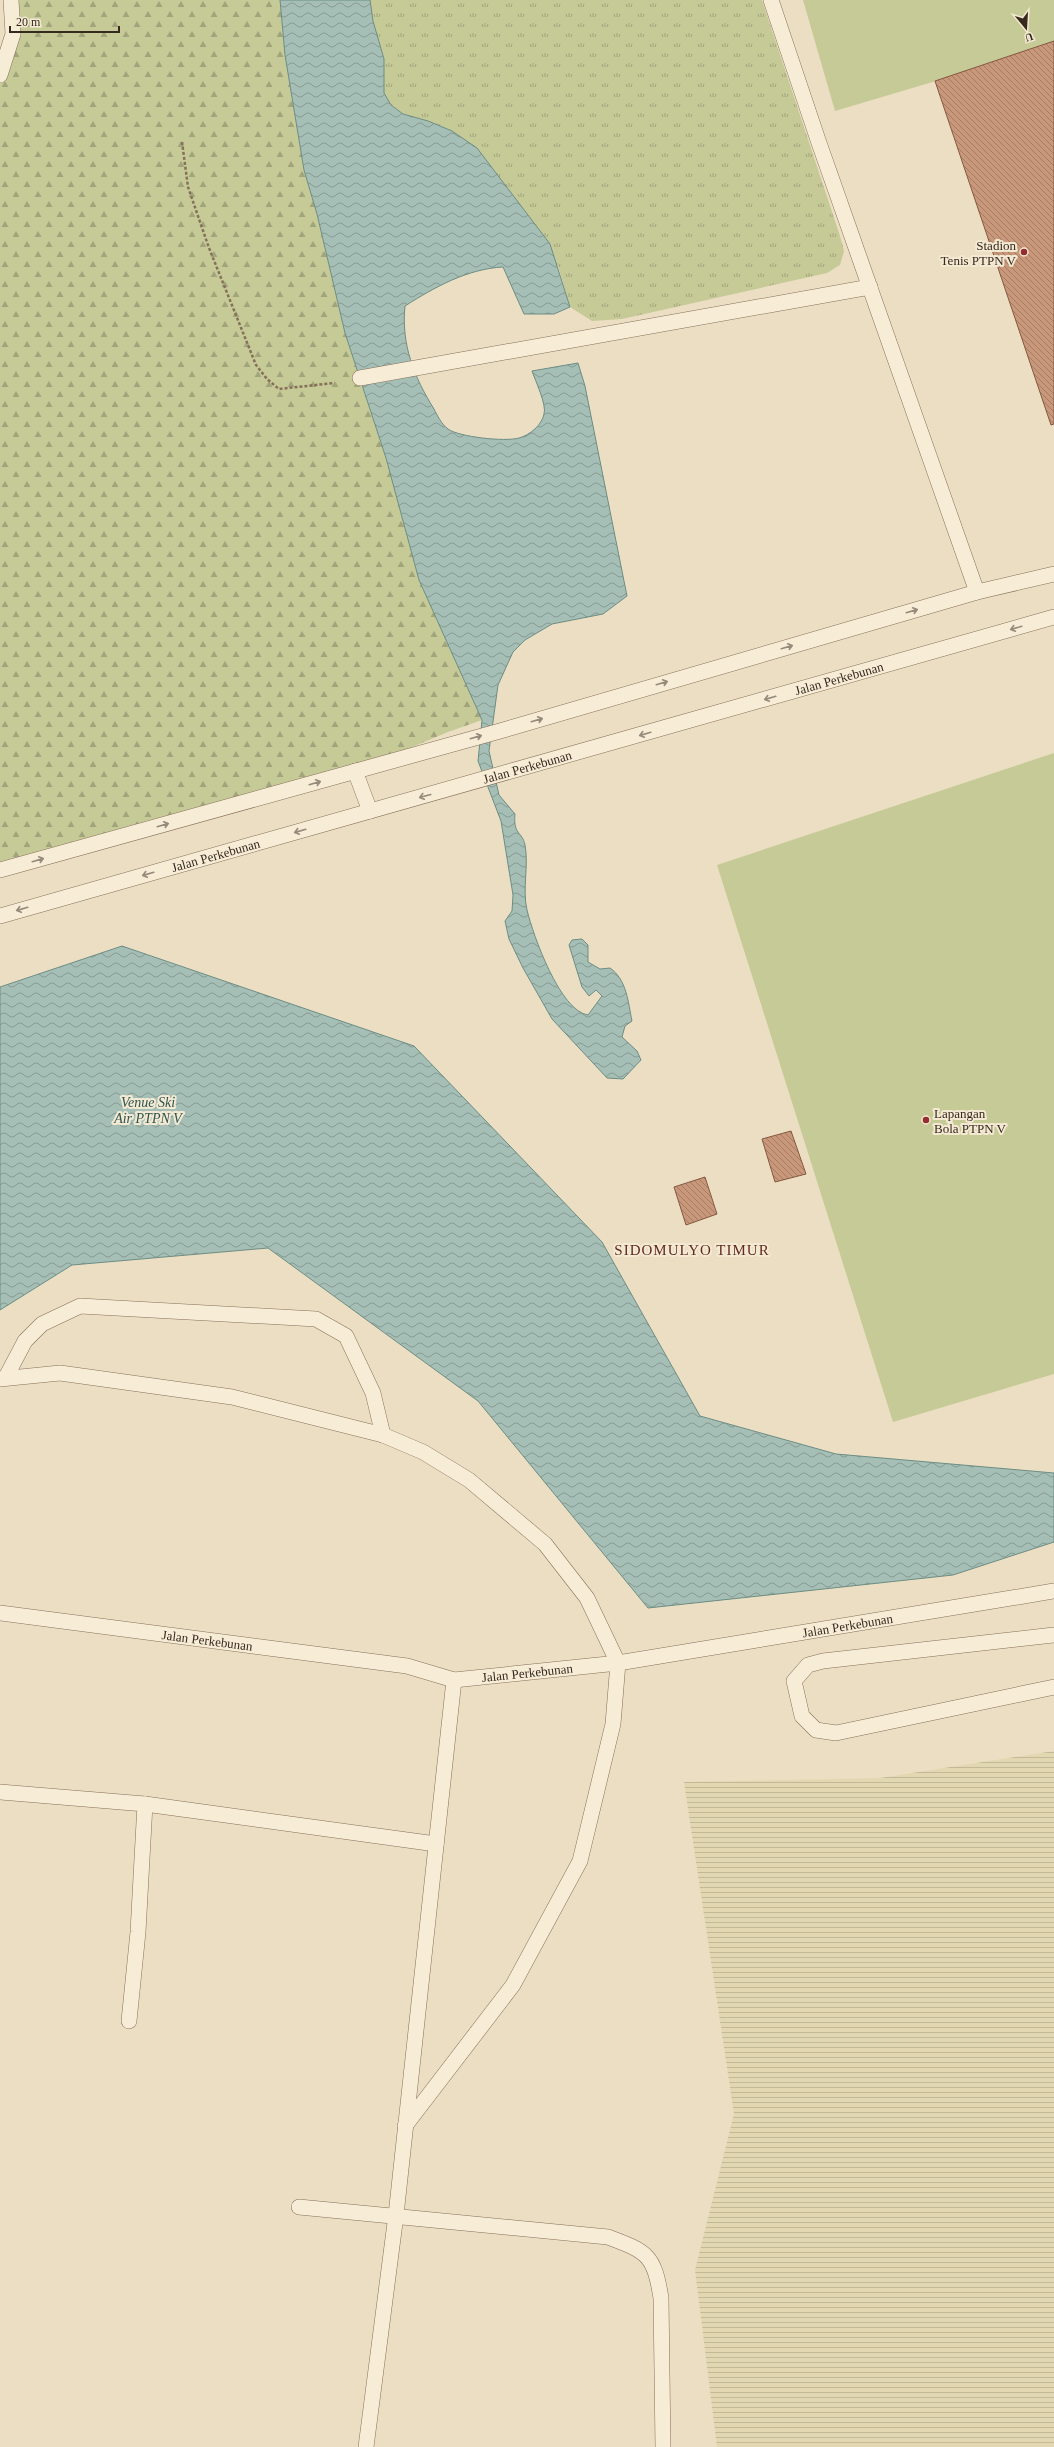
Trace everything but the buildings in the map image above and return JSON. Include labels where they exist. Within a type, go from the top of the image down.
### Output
[{"type":"lane","points":[[0,75],[13,34],[11,0]]},
{"type":"lane","points":[[771,0],[977,592]]},
{"type":"lane","points":[[360,378],[870,287]]},
{"type":"lane","points":[[0,870],[500,731],[977,592],[1054,574]]},
{"type":"lane","name":"Jalan Perkebunan","points":[[0,916],[1054,617]]},
{"type":"lane","points":[[355,771],[370,811]]},
{"type":"lane","points":[[3,1378],[26,1341],[42,1324],[80,1306],[316,1319],[346,1336],[374,1393],[383,1435]]},
{"type":"lane","points":[[3,1378],[60,1374],[232,1397],[383,1435],[423,1452],[469,1480],[545,1544],[587,1598],[618,1663],[613,1724],[580,1861],[513,1985],[406,2126]]},
{"type":"lane","name":"Jalan Perkebunan","points":[[0,1613],[407,1666],[454,1680],[618,1663],[1054,1591]]},
{"type":"lane","points":[[1054,1635],[822,1661],[808,1665],[794,1681],[802,1716],[816,1730],[836,1733],[1054,1687]]},
{"type":"lane","points":[[366,2447],[396,2215],[454,1680]]},
{"type":"lane","points":[[0,1792],[145,1804],[436,1844]]},
{"type":"lane","points":[[129,2021],[138,1932],[145,1804]]},
{"type":"lane","points":[[300,2207],[396,2215],[608,2238],[636,2247],[651,2260],[658,2277],[661,2298],[663,2447]]},
{"type":"path","points":[[182,142],[188,187],[209,248],[256,365],[268,379],[280,389],[318,386],[360,378]]},
{"type":"shaded area","points":[[1054,1751],[1054,2447],[717,2447],[695,2270],[734,2114],[684,1782],[880,1778]]},
{"type":"green space","points":[[11,0],[280,0],[285,55],[304,170],[317,214],[345,333],[386,458],[419,580],[482,720],[448,732],[355,771],[0,870],[0,75]]},
{"type":"green space","points":[[370,0],[762,0],[840,236],[844,251],[840,265],[827,273],[622,319],[592,321],[570,307],[558,266],[428,121],[403,114],[391,105],[384,93],[384,59],[373,21]]},
{"type":"green space","points":[[803,0],[1054,0],[1054,424],[1051,425],[936,81],[835,111]]},
{"type":"green space","name":"Lapangan Bola PTPN V","points":[[1054,753],[1054,1374],[893,1422],[717,865]]},
{"type":"water","points":[[280,0],[370,0],[373,21],[384,59],[384,93],[391,105],[403,114],[428,121],[452,131],[477,148],[550,244],[570,307],[554,314],[524,314],[503,267],[490,268],[452,280],[405,306],[405,334],[410,360],[420,385],[438,417],[448,429],[454,432],[482,438],[512,439],[523,437],[535,429],[543,418],[544,405],[532,371],[578,363],[585,386],[627,596],[603,614],[552,624],[525,640],[513,652],[498,685],[489,751],[499,795],[515,814],[515,826],[525,845],[526,902],[530,922],[549,970],[558,987],[578,1010],[588,1015],[602,996],[596,990],[589,996],[582,987],[569,945],[572,940],[582,939],[588,945],[588,962],[600,969],[610,968],[620,979],[626,992],[632,1021],[625,1026],[622,1037],[637,1051],[641,1060],[623,1079],[607,1078],[552,1019],[523,968],[509,939],[505,921],[512,911],[513,895],[501,821],[478,761],[482,720],[419,580],[386,458],[345,333],[317,214],[304,170],[285,55]]},
{"type":"water","name":"Venue Ski Air PTPN V","points":[[122,946],[414,1046],[602,1242],[700,1416],[836,1454],[1054,1473],[1054,1542],[953,1575],[648,1608],[478,1401],[268,1248],[72,1265],[0,1310],[0,987]]},
{"type":"place","name":"Stadion Tenis PTPN V","points":[[1024,252]]},
{"type":"place","name":"Lapangan Bola PTPN V","points":[[926,1120]]},
{"type":"district","name":"SIDOMULYO TIMUR","points":[[692,1250]]}]
